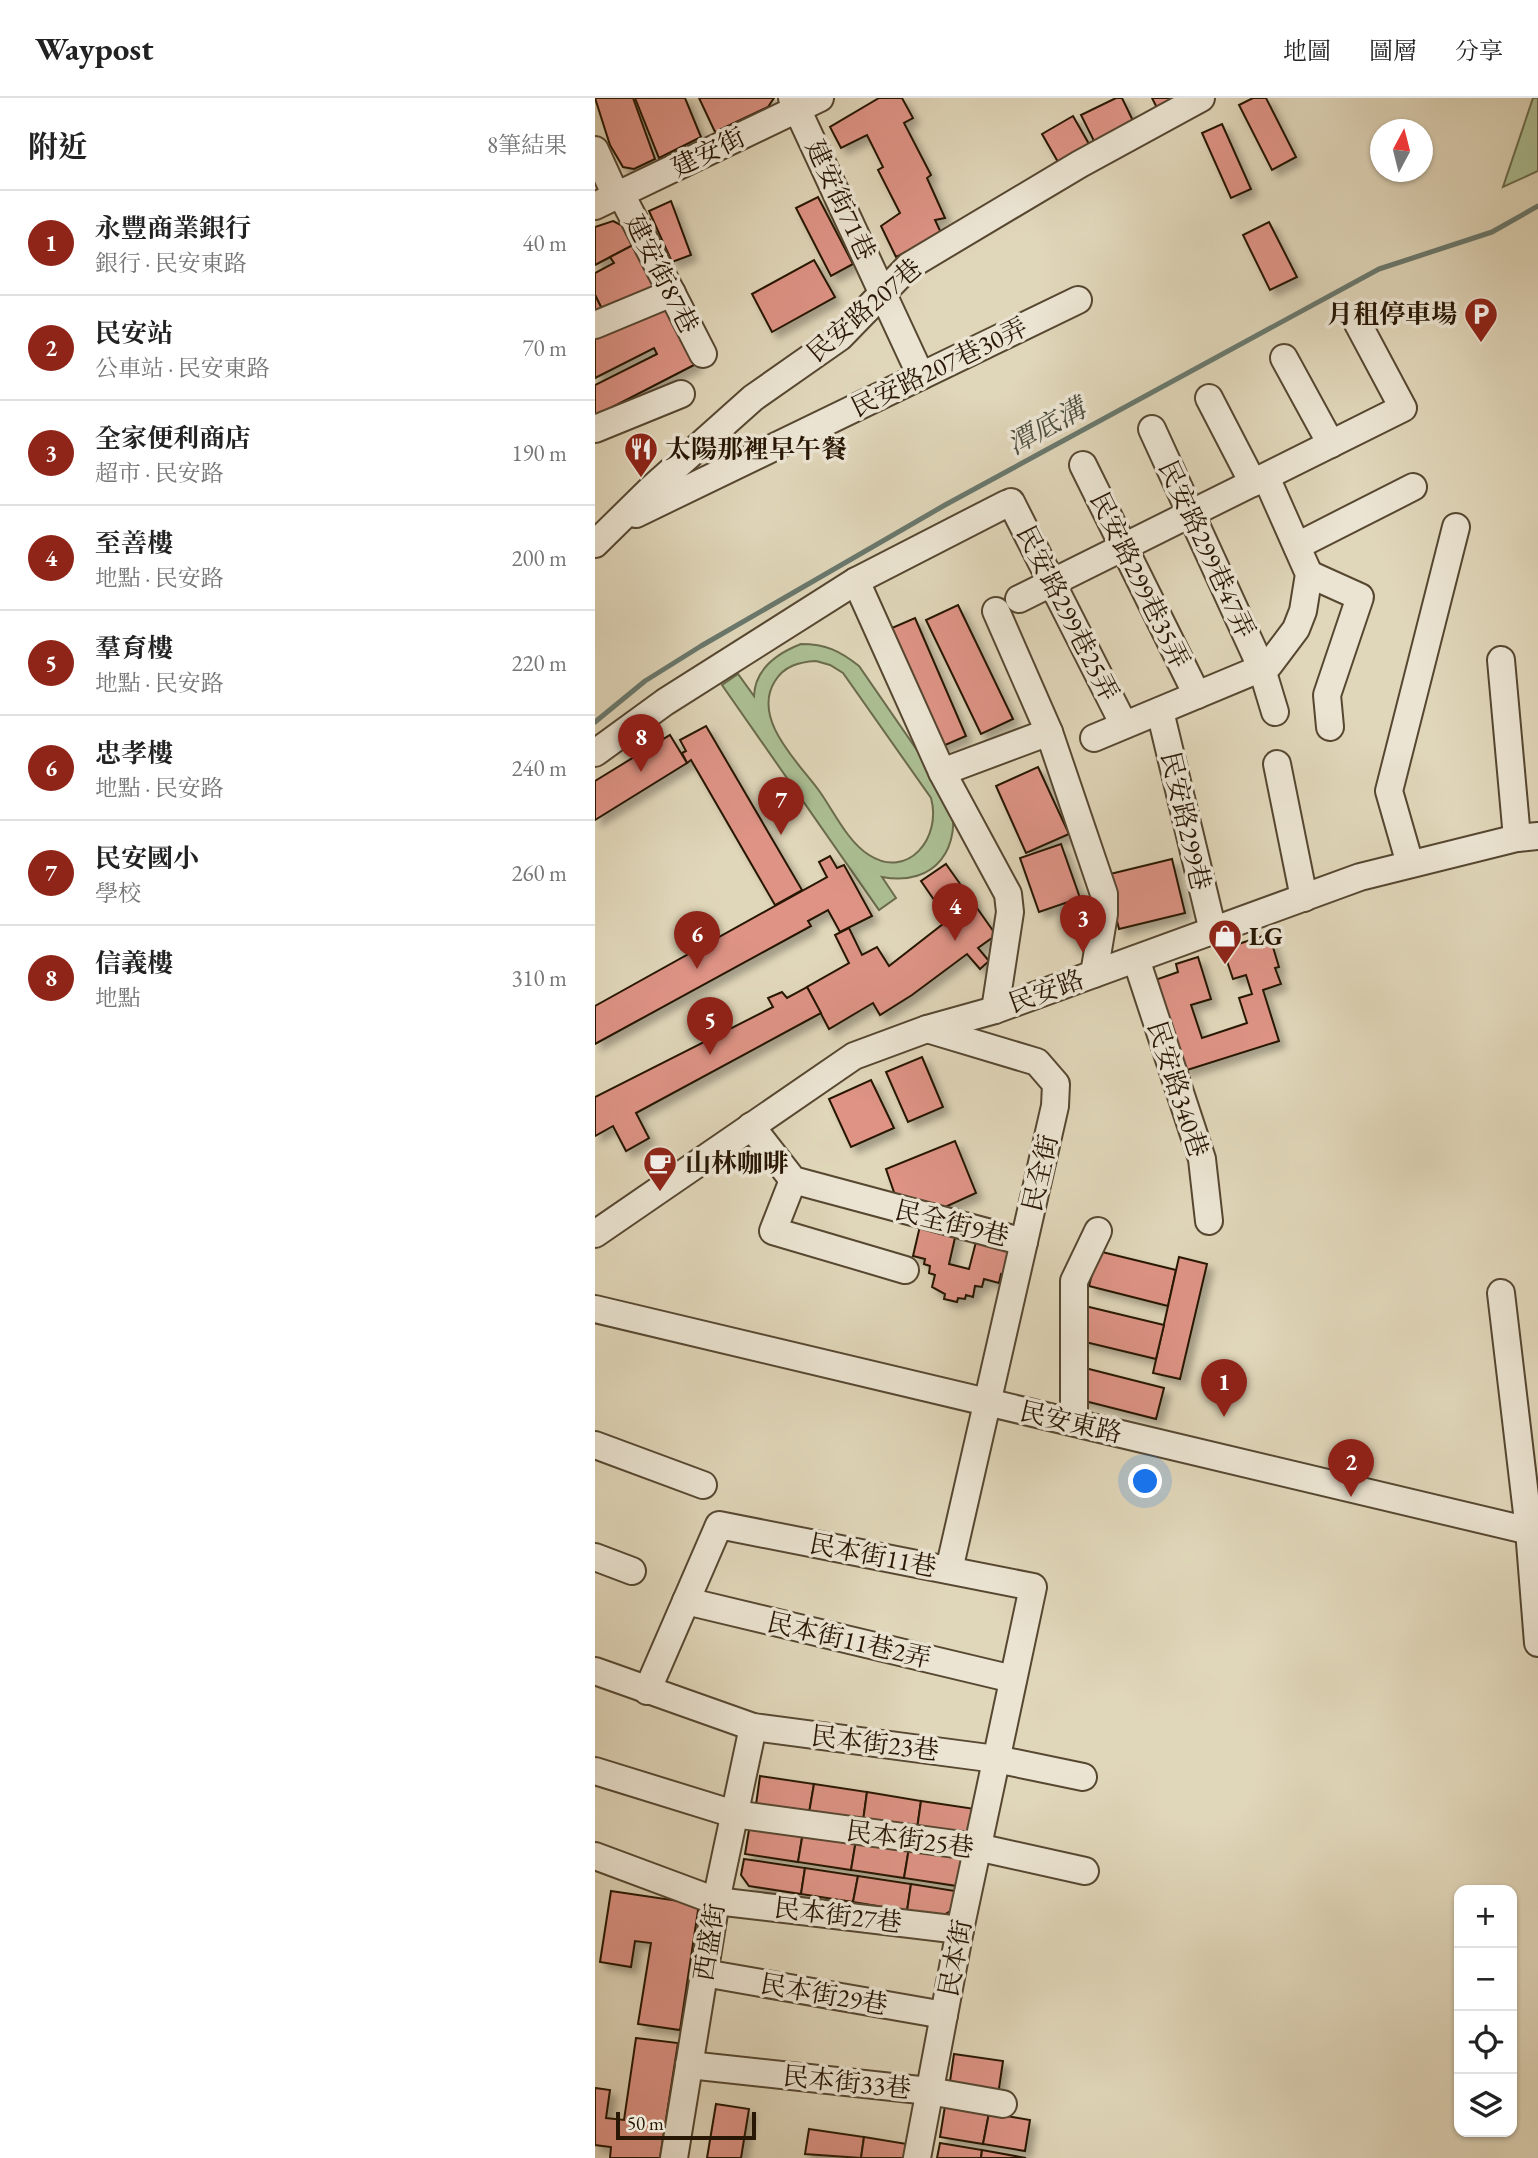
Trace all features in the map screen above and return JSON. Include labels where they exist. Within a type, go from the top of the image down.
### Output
[{"type":"street","name":"民安路207巷","points":[[600,535],[753,398],[840,337],[909,266],[1080,164],[1201,98]]},
{"type":"street","name":"建安街71巷","points":[[803,102],[921,376]]},
{"type":"street","name":"建安街","points":[[611,199],[803,102]]},
{"type":"street","name":"建安街87巷","points":[[595,150],[611,199],[672,292],[703,354]]},
{"type":"street","points":[[595,326],[672,292]]},
{"type":"street","name":"民安路207巷30弄","points":[[600,535],[1078,300]]},
{"type":"street","points":[[1094,974],[1104,894],[1008,605],[1403,408],[1356,320]]},
{"type":"street","points":[[1284,358],[1331,444]]},
{"type":"street","points":[[595,429],[681,394]]},
{"type":"street","points":[[1094,738],[1269,665],[1296,629],[1303,611],[1309,574],[1260,480],[1209,398]]},
{"type":"street","name":"民安路299巷47弄","points":[[1151,429],[1262,669],[1275,712]]},
{"type":"street","name":"民安路299巷35弄","points":[[1083,465],[1126,546],[1197,695]]},
{"type":"street","points":[[1297,547],[1413,486]]},
{"type":"street","name":"民安路299巷25弄","points":[[856,581],[1008,503],[1124,725]]},
{"type":"street","points":[[1410,864],[1389,791],[1456,527]]},
{"type":"street","points":[[1309,574],[1360,597],[1327,695],[1330,727]]},
{"type":"street","points":[[595,753],[665,702],[856,581],[942,772],[1008,894],[1010,912],[995,1010]]},
{"type":"street","points":[[1501,660],[1527,837]]},
{"type":"street","name":"民安路299巷","points":[[1160,710],[1213,931]]},
{"type":"street","points":[[942,772],[1049,732]]},
{"type":"street","points":[[1277,764],[1304,898]]},
{"type":"street","name":"民安路","points":[[595,1234],[854,1056],[878,1035],[927,1029],[995,1010],[1360,877],[1527,837]]},
{"type":"street","name":"民安路340巷","points":[[1136,959],[1202,1159],[1209,1221]]},
{"type":"street","name":"民全街","points":[[927,1029],[1037,1062],[1056,1084],[1055,1106],[990,1403],[949,1570]]},
{"type":"street","points":[[751,1126],[793,1180],[773,1231],[905,1270]]},
{"type":"street","name":"民全街9巷","points":[[793,1180],[1024,1242]]},
{"type":"street","points":[[1074,1422],[1074,1280],[1098,1231]]},
{"type":"street","points":[[1501,1293],[1534,1532],[1538,1643]]},
{"type":"street","name":"民安東路","points":[[598,1318],[1074,1422],[1534,1532]]},
{"type":"street","points":[[595,1445],[703,1485]]},
{"type":"street","name":"民本街11巷","points":[[647,1691],[719,1525],[1033,1587],[996,1759]]},
{"type":"street","points":[[595,1557],[632,1571]]},
{"type":"street","name":"民本街11巷2弄","points":[[686,1601],[1013,1679]]},
{"type":"street","points":[[595,1671],[753,1727]]},
{"type":"street","name":"民本街23巷","points":[[753,1727],[996,1759],[1083,1777]]},
{"type":"street","name":"西盛街","points":[[674,2158],[716,1901],[753,1727]]},
{"type":"street","name":"民本街","points":[[917,2158],[960,1930],[996,1759]]},
{"type":"street","name":"民本街25巷","points":[[595,1771],[734,1814],[977,1847],[1085,1871]]},
{"type":"street","name":"民本街27巷","points":[[595,1858],[716,1901],[960,1930]]},
{"type":"street","name":"民本街29巷","points":[[704,1973],[944,2015]]},
{"type":"street","name":"民本街33巷","points":[[689,2065],[929,2091],[1003,2104]]},
{"type":"green space","points":[[1533,98],[1538,98],[1538,171],[1503,187]]},
{"type":"green space","points":[[801,644],[825,647],[839,652],[859,666],[950,798],[952,832],[941,860],[917,876],[882,877],[896,898],[879,910],[722,685],[738,674],[754,696],[755,686],[763,670],[776,657]],"holes":[[[816,661],[843,673],[931,798],[933,813],[927,840],[919,851],[909,858],[897,862],[883,861],[861,849],[790,754],[773,725],[769,695],[779,676],[787,668],[804,662]]]},
{"type":"building","points":[[595,98],[633,98],[655,159],[634,169],[623,167],[610,145]]},
{"type":"building","points":[[635,98],[685,98],[701,137],[659,158]]},
{"type":"building","points":[[699,98],[774,98],[768,107],[715,132]]},
{"type":"building","points":[[879,98],[902,98],[913,118],[904,123],[931,175],[927,178],[945,218],[935,220],[942,235],[896,257],[881,226],[900,213],[878,170],[883,167],[867,135],[841,148],[830,127]]},
{"type":"building","points":[[1116,98],[1122,98],[1137,129],[1098,149],[1081,115]]},
{"type":"building","points":[[1152,98],[1190,98],[1160,114]]},
{"type":"building","points":[[1253,98],[1266,98],[1296,157],[1272,170],[1239,105]]},
{"type":"building","points":[[1073,116],[1093,151],[1062,169],[1042,134]]},
{"type":"building","points":[[1222,124],[1251,189],[1231,198],[1202,133]]},
{"type":"building","points":[[818,197],[853,264],[831,276],[796,208]]},
{"type":"building","points":[[671,201],[691,255],[672,262],[649,211]]},
{"type":"building","points":[[613,221],[623,226],[633,245],[595,265],[595,227]]},
{"type":"building","points":[[1269,222],[1297,277],[1270,290],[1243,235]]},
{"type":"building","points":[[633,245],[654,286],[603,311],[595,295],[595,273],[614,263],[610,257]]},
{"type":"building","points":[[814,260],[835,297],[772,332],[752,294]]},
{"type":"building","points":[[595,295],[603,311],[595,315]]},
{"type":"building","points":[[664,303],[696,364],[595,416],[595,385],[657,354],[654,348],[595,378],[595,338]]},
{"type":"building","points":[[958,605],[1013,719],[981,734],[926,620]]},
{"type":"building","points":[[915,618],[966,736],[936,749],[885,631]]},
{"type":"building","points":[[706,726],[802,890],[775,905],[691,760],[687,763],[682,753],[686,751],[680,740]]},
{"type":"building","points":[[670,735],[687,763],[595,820],[595,781]]},
{"type":"building","points":[[1038,767],[1069,834],[1026,853],[996,786]]},
{"type":"building","points":[[1061,844],[1080,898],[1039,912],[1020,858]]},
{"type":"building","points":[[830,856],[837,868],[844,865],[872,916],[840,932],[828,910],[808,921],[811,926],[595,1044],[595,1006],[827,877],[819,862]]},
{"type":"building","points":[[1172,859],[1185,913],[1119,929],[1106,875]]},
{"type":"building","points":[[946,864],[996,935],[978,948],[989,961],[980,969],[967,954],[880,1015],[873,1003],[829,1029],[807,987],[849,963],[835,935],[849,928],[862,955],[877,947],[889,966],[948,920],[921,881]]},
{"type":"building","points":[[1269,934],[1279,967],[1275,968],[1281,984],[1263,990],[1279,1041],[1184,1071],[1155,980],[1178,972],[1176,964],[1198,957],[1211,999],[1191,1005],[1202,1038],[1247,1023],[1239,998],[1252,994],[1246,975],[1233,979],[1223,949]]},
{"type":"building","points":[[807,987],[821,1013],[636,1113],[649,1138],[626,1151],[613,1126],[595,1136],[595,1097],[773,1007],[768,998],[782,992],[787,998]]},
{"type":"building","points":[[922,1057],[943,1107],[908,1122],[886,1072]]},
{"type":"building","points":[[871,1080],[894,1128],[851,1147],[829,1099]]},
{"type":"building","points":[[955,1141],[976,1193],[943,1208],[896,1198],[886,1169]]},
{"type":"building","points":[[920,1226],[957,1229],[949,1264],[969,1269],[978,1234],[1016,1250],[1010,1276],[1001,1274],[999,1283],[984,1279],[982,1287],[975,1286],[973,1297],[966,1295],[965,1299],[958,1298],[957,1302],[944,1299],[945,1294],[932,1287],[935,1275],[929,1273],[930,1266],[924,1264],[925,1259],[913,1256]]},
{"type":"building","points":[[1098,1251],[1176,1270],[1168,1306],[1089,1286]]},
{"type":"building","points":[[1179,1257],[1207,1264],[1180,1379],[1153,1373]]},
{"type":"building","points":[[1085,1306],[1164,1325],[1156,1359],[1077,1340]]},
{"type":"building","points":[[1085,1368],[1164,1388],[1156,1419],[1077,1399]]},
{"type":"building","points":[[760,1776],[814,1784],[809,1813],[756,1805]]},
{"type":"building","points":[[814,1784],[867,1792],[863,1821],[809,1813]]},
{"type":"building","points":[[867,1792],[921,1801],[917,1829],[863,1821]]},
{"type":"building","points":[[921,1801],[975,1809],[970,1837],[917,1829]]},
{"type":"building","points":[[750,1824],[803,1832],[798,1862],[745,1854]]},
{"type":"building","points":[[803,1832],[856,1840],[851,1870],[798,1862]]},
{"type":"building","points":[[856,1840],[909,1848],[904,1878],[851,1870]]},
{"type":"building","points":[[909,1848],[962,1857],[957,1886],[904,1878]]},
{"type":"building","points":[[744,1859],[805,1868],[801,1894],[749,1886],[741,1875]]},
{"type":"building","points":[[805,1868],[858,1876],[853,1902],[801,1894]]},
{"type":"building","points":[[858,1876],[911,1884],[907,1911],[853,1902]]},
{"type":"building","points":[[911,1884],[955,1891],[952,1910],[942,1916],[907,1911]]},
{"type":"building","points":[[611,1891],[699,1904],[680,2030],[638,2024],[651,1943],[635,1941],[631,1967],[600,1962]]},
{"type":"building","points":[[636,2038],[678,2043],[660,2158],[610,2158],[611,2147],[595,2145],[595,2088],[610,2090],[606,2118],[624,2120]]},
{"type":"building","points":[[954,2054],[1003,2061],[998,2095],[949,2088]]},
{"type":"building","points":[[716,2104],[749,2109],[741,2158],[707,2158]]},
{"type":"building","points":[[945,2106],[989,2113],[983,2144],[940,2137]]},
{"type":"building","points":[[989,2113],[1030,2120],[1025,2151],[983,2144]]},
{"type":"building","points":[[809,2129],[864,2137],[861,2158],[805,2154]]},
{"type":"building","points":[[864,2137],[919,2146],[917,2158],[861,2158]]},
{"type":"building","points":[[940,2143],[982,2150],[981,2158],[937,2158]]},
{"type":"building","points":[[982,2150],[1026,2158],[981,2158]]},
{"type":"waterway","name":"潭底溝","points":[[595,722],[645,681],[701,646],[945,505],[1379,269],[1492,232],[1538,206]]},
{"type":"place","name":"月租停車場","points":[[1481,344]]},
{"type":"place","name":"太陽那裡早午餐","points":[[641,479]]},
{"type":"place","name":"信義樓","points":[[641,772]]},
{"type":"place","name":"民安國小","points":[[781,835]]},
{"type":"place","name":"至善樓","points":[[955,941]]},
{"type":"place","name":"全家便利商店","points":[[1083,953]]},
{"type":"place","name":"LG","points":[[1225,966]]},
{"type":"place","name":"忠孝樓","points":[[697,969]]},
{"type":"place","name":"羣育樓","points":[[710,1055]]},
{"type":"place","name":"山林咖啡","points":[[660,1193]]},
{"type":"place","name":"永豐商業銀行","points":[[1224,1417]]},
{"type":"place","name":"民安站","points":[[1351,1497]]}]
